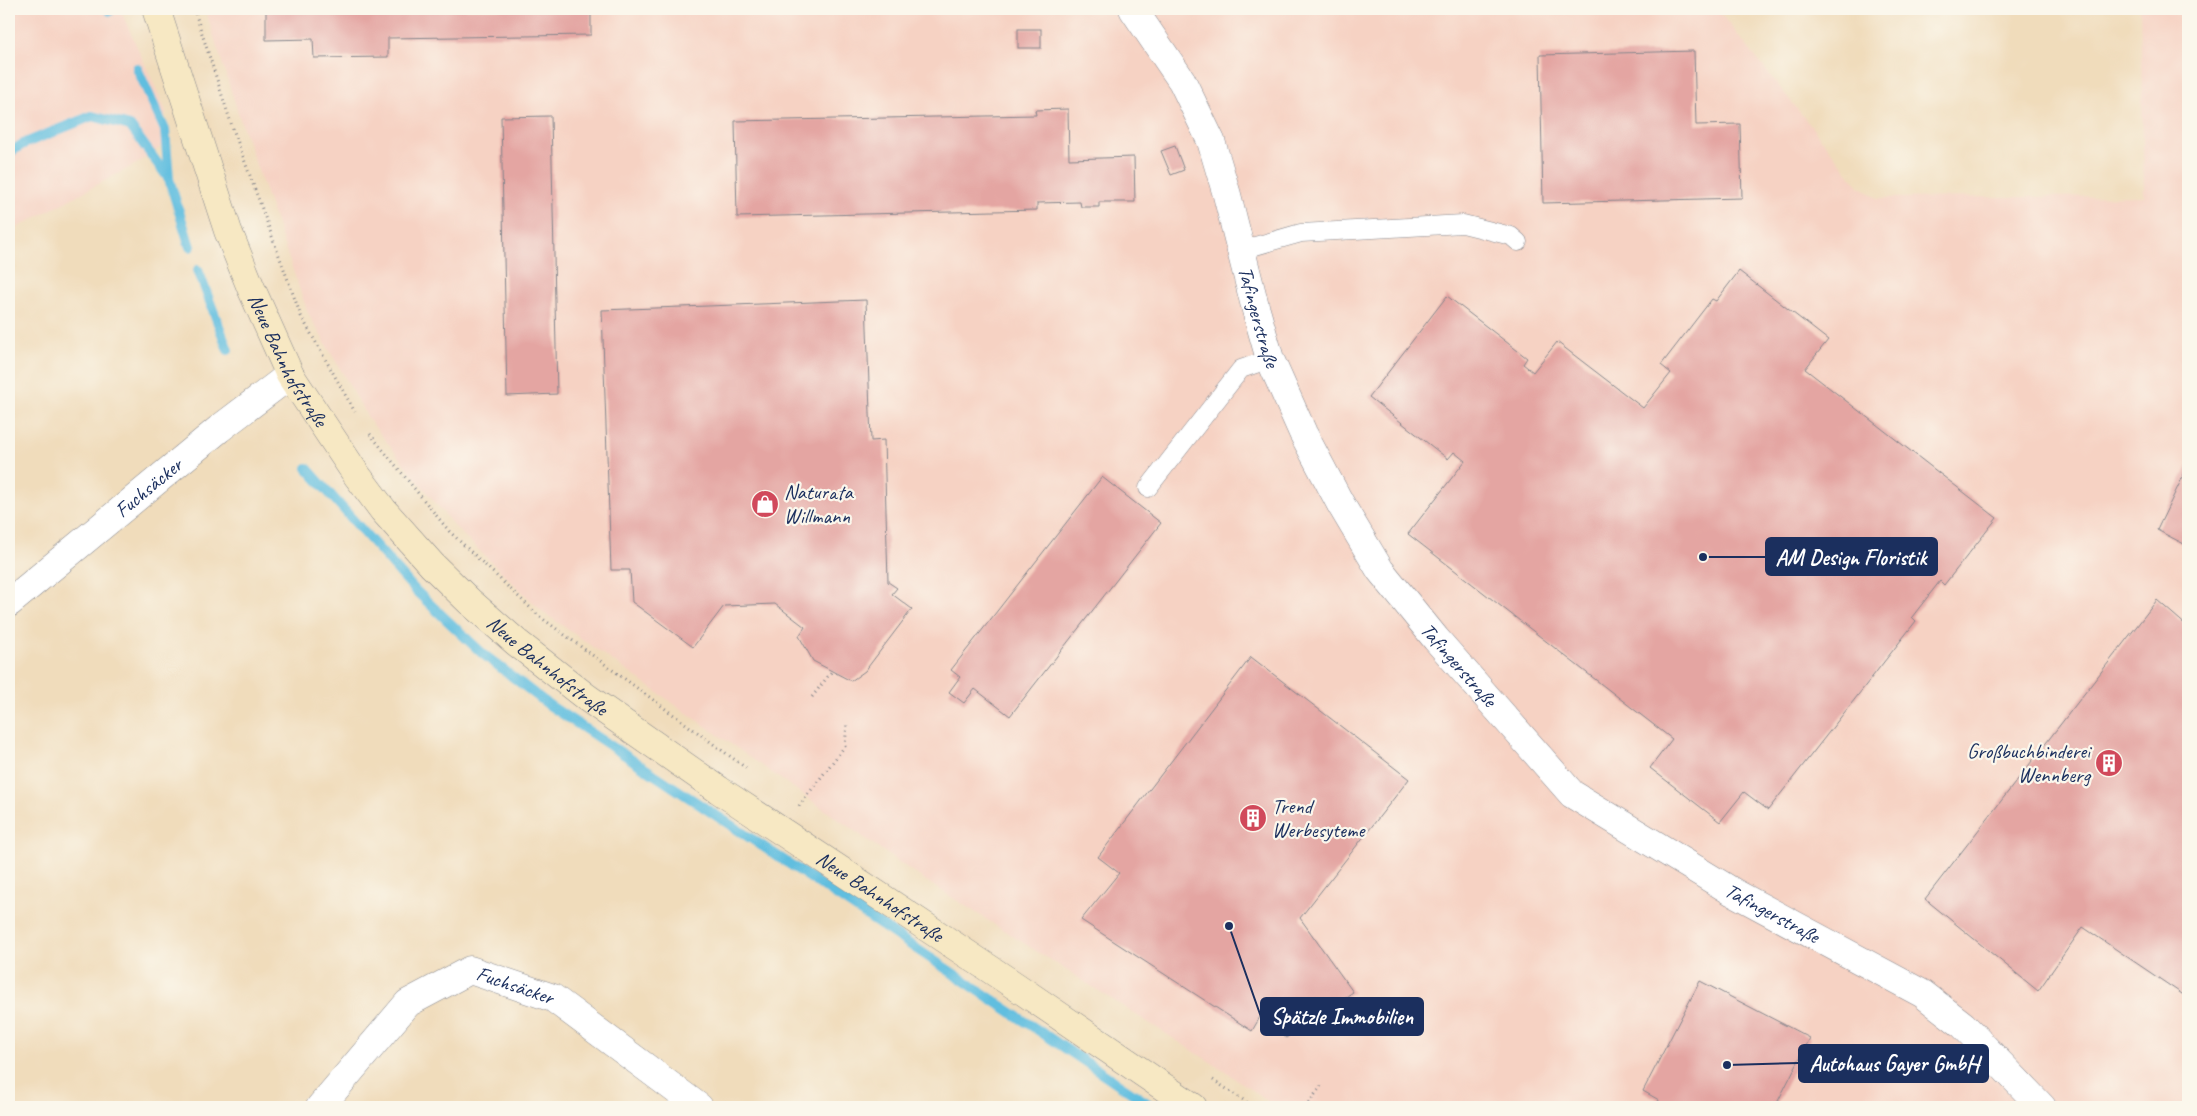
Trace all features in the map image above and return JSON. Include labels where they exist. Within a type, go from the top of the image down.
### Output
[{"type":"main road","name":"Neue Bahnhofstraße","points":[[156,9],[228,231],[290,375],[322,425],[383,510],[432,565],[468,601],[516,642],[586,696],[719,790],[1006,980],[1193,1107]]},
{"type":"street","name":"Tafingerstraße","points":[[1133,9],[1182,81],[1211,141],[1228,195],[1270,359],[1303,433],[1340,503],[1380,570],[1436,639],[1572,794],[1733,892],[1923,994],[1963,1025],[2042,1107]]},
{"type":"street","name":"Fuchsäcker","points":[[9,603],[219,429],[290,375]]},
{"type":"street","name":"Fuchsäcker","points":[[320,1107],[408,1003],[470,970],[553,998],[699,1107]]},
{"type":"lane","points":[[1241,250],[1301,234],[1463,224],[1511,236],[1518,242]]},
{"type":"lane","points":[[1148,488],[1241,369],[1270,359]]},
{"type":"path","points":[[194,9],[233,129],[301,316],[358,416]]},
{"type":"path","points":[[368,432],[449,531],[539,616],[752,772]]},
{"type":"path","points":[[812,697],[832,671]]},
{"type":"path","points":[[799,806],[845,746],[847,723]]},
{"type":"path","points":[[791,800],[807,811]]},
{"type":"path","points":[[1212,1080],[1254,1107]]},
{"type":"path","points":[[1306,1107],[1321,1086]]},
{"type":"shaded area","points":[[9,9],[120,9],[166,111],[161,147],[138,163],[9,232]]},
{"type":"shaded area","points":[[205,9],[1717,9],[1859,186],[1877,198],[2144,196],[2140,9],[2188,9],[2188,1107],[1276,1107],[1226,1072],[923,879],[543,612],[454,526],[370,421],[308,313],[242,125]]},
{"type":"building","points":[[266,9],[591,9],[591,35],[388,38],[388,57],[314,58],[313,39],[266,40]]},
{"type":"building","points":[[1018,29],[1041,29],[1041,48],[1018,48]]},
{"type":"building","points":[[1694,51],[1696,125],[1740,124],[1742,198],[1543,203],[1540,55]]},
{"type":"building","points":[[9,81],[14,90],[9,93]]},
{"type":"building","points":[[1068,109],[1069,159],[1134,157],[1135,202],[1099,202],[1099,207],[1081,207],[1080,202],[1037,203],[1037,210],[737,217],[735,121],[1036,115],[1035,110]]},
{"type":"building","points":[[551,116],[557,394],[507,396],[501,117]]},
{"type":"building","points":[[1175,146],[1184,170],[1171,175],[1161,151]]},
{"type":"building","points":[[1739,271],[1828,340],[1805,369],[1997,518],[1944,585],[1940,581],[1912,617],[1916,621],[1768,810],[1744,792],[1720,822],[1650,768],[1672,739],[1408,534],[1465,461],[1454,452],[1448,459],[1369,397],[1447,296],[1527,358],[1523,364],[1533,372],[1557,342],[1643,408],[1671,373],[1661,365],[1712,299],[1716,301]]},
{"type":"building","name":"Naturata Willmann","points":[[866,300],[871,441],[884,440],[888,582],[897,588],[892,594],[912,609],[865,671],[851,681],[813,661],[799,636],[805,627],[775,604],[724,606],[693,647],[632,602],[630,570],[611,570],[602,310]]},
{"type":"building","points":[[2188,466],[2188,546],[2157,530]]},
{"type":"building","points":[[1102,477],[1161,523],[1010,716],[975,689],[964,703],[949,692],[960,677],[951,670]]},
{"type":"building","name":"Großbuchbinderei Wennberg","points":[[2157,600],[2188,627],[2188,998],[2083,927],[2038,991],[1925,899]]},
{"type":"building","name":"Trend Werbesyteme","points":[[1251,657],[1409,779],[1300,918],[1353,992],[1286,1038],[1260,1017],[1252,1031],[1081,920],[1119,873],[1098,857]]},
{"type":"building","points":[[1700,981],[1810,1038],[1775,1107],[1656,1107],[1659,1100],[1643,1091]]},
{"type":"waterway","points":[[137,68],[165,130],[169,178]]},
{"type":"waterway","points":[[9,153],[23,144],[92,116],[130,126],[169,179],[190,247]]},
{"type":"waterway","points":[[198,270],[228,350]]},
{"type":"waterway","points":[[307,468],[416,591],[483,654],[549,705],[1153,1107]]},
{"type":"place","name":"Naturata Willmann","points":[[765,504]]},
{"type":"place","name":"AM Design Floristik","points":[[1703,557]]},
{"type":"place","name":"Großbuchbinderei Wennberg","points":[[2109,763]]},
{"type":"place","name":"Trend Werbesyteme","points":[[1253,818]]},
{"type":"place","name":"Spätzle Immobilien","points":[[1229,926]]},
{"type":"place","name":"Autohaus Gayer GmbH","points":[[1727,1065]]}]
